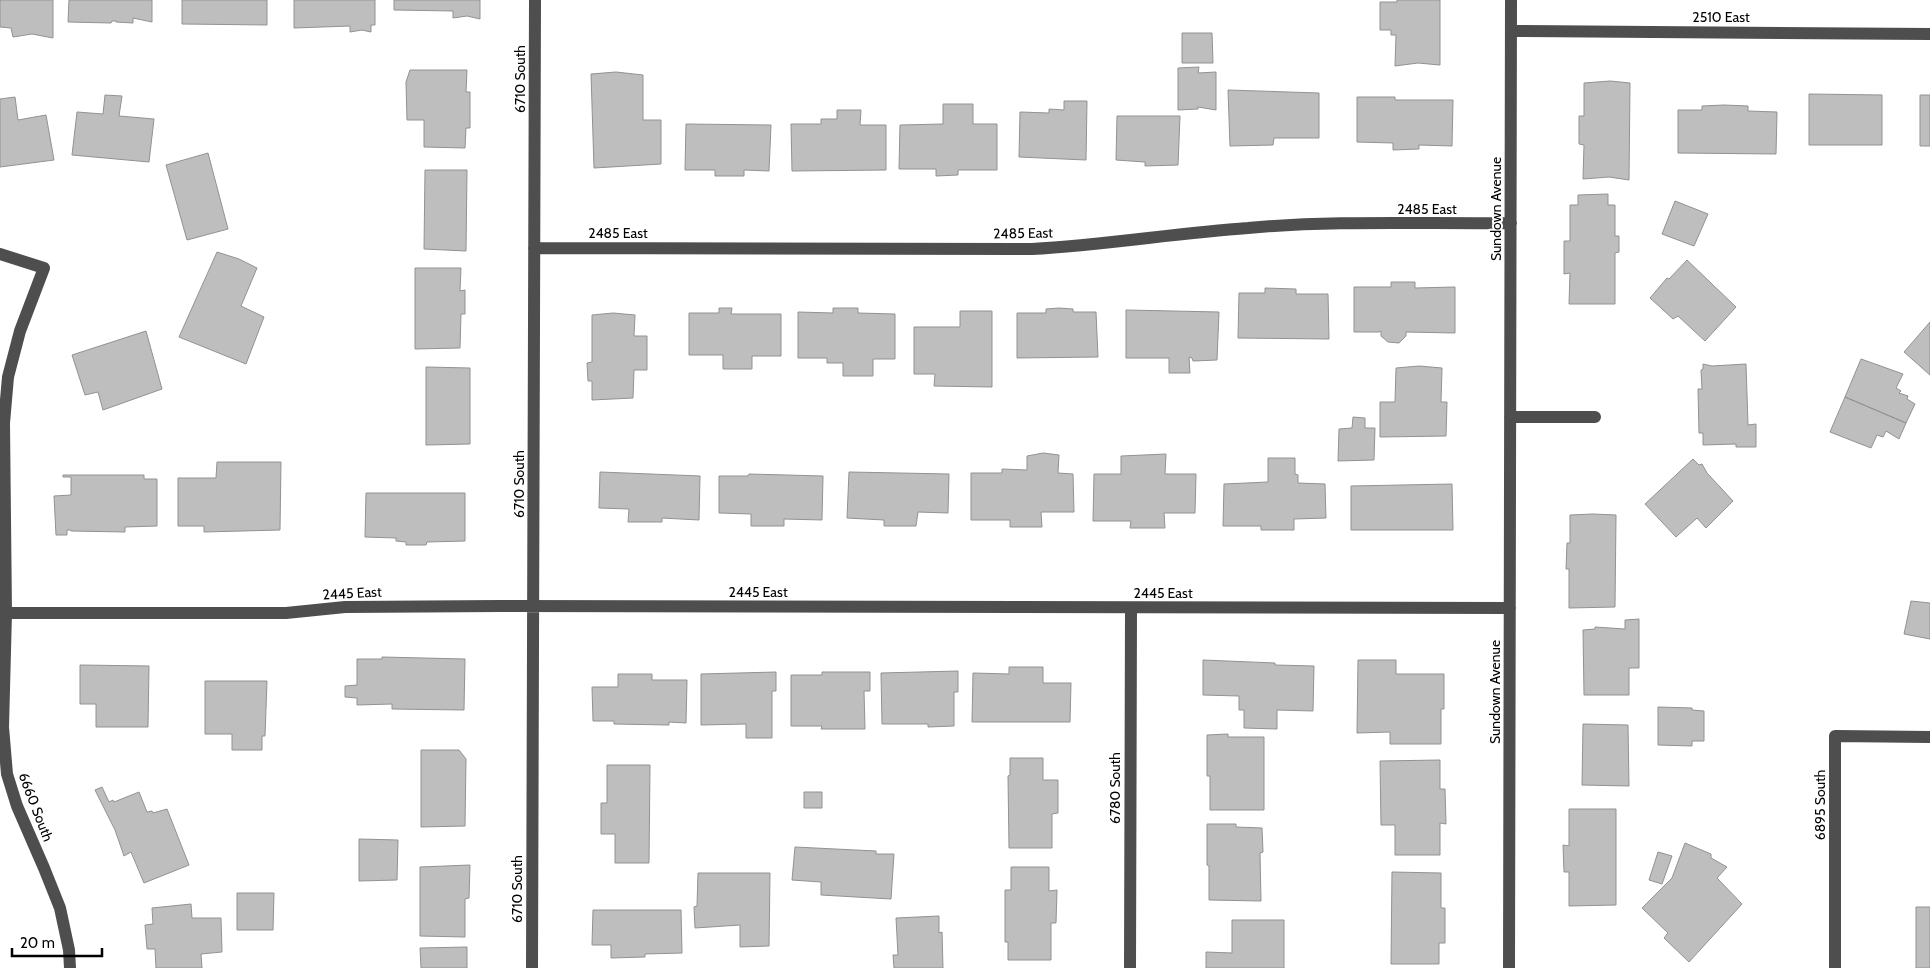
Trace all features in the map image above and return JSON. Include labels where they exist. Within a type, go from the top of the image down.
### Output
[{"type":"street","name":"6710 South","points":[[532,968],[535,0]]},
{"type":"street","name":"Sundown Avenue","points":[[1509,968],[1511,0]]},
{"type":"street","name":"2510 East","points":[[1511,31],[1930,34]]},
{"type":"street","name":"2485 East","points":[[534,248],[1032,249],[1089,246],[1249,227],[1337,224],[1511,223]]},
{"type":"street","name":"6660 South","points":[[0,254],[44,268],[20,331],[8,376],[4,423],[6,613],[3,727],[7,774],[17,806],[60,908],[69,950],[70,968]]},
{"type":"street","points":[[1510,417],[1595,417]]},
{"type":"street","name":"2445 East","points":[[6,613],[286,613],[346,607],[533,606],[1510,608]]},
{"type":"street","name":"6780 South","points":[[1130,968],[1131,608]]},
{"type":"street","name":"6895 South","points":[[1836,968],[1835,736],[1930,737]]},
{"type":"building","points":[[0,0],[53,0],[53,38],[32,34],[13,37],[11,28],[0,27]]},
{"type":"building","points":[[69,0],[152,0],[152,22],[133,18],[133,23],[116,21],[111,23],[68,22]]},
{"type":"building","points":[[182,0],[267,0],[267,25],[182,24]]},
{"type":"building","points":[[294,0],[375,0],[375,25],[371,25],[371,32],[362,30],[350,32],[350,26],[294,28]]},
{"type":"building","points":[[394,0],[480,0],[480,19],[467,16],[453,18],[453,11],[394,10]]},
{"type":"building","points":[[1397,0],[1440,0],[1440,65],[1418,63],[1395,66],[1396,35],[1391,35],[1391,30],[1380,30],[1380,2],[1397,2]]},
{"type":"building","points":[[1182,33],[1212,33],[1213,63],[1182,63]]},
{"type":"building","points":[[1199,67],[1198,73],[1216,72],[1216,110],[1198,107],[1198,109],[1178,110],[1178,68]]},
{"type":"building","points":[[410,70],[467,70],[466,92],[470,92],[470,128],[466,128],[465,148],[424,147],[424,120],[407,120],[406,82]]},
{"type":"building","points":[[616,72],[643,75],[643,120],[661,120],[661,164],[594,168],[591,74]]},
{"type":"building","points":[[1610,81],[1630,83],[1629,180],[1609,177],[1583,179],[1584,145],[1579,144],[1579,116],[1584,116],[1584,83]]},
{"type":"building","points":[[1228,90],[1319,93],[1319,138],[1274,138],[1273,145],[1230,146]]},
{"type":"building","points":[[1809,94],[1882,95],[1882,145],[1809,145]]},
{"type":"building","points":[[105,95],[122,96],[119,116],[154,119],[149,162],[72,155],[77,112],[103,114]]},
{"type":"building","points":[[1920,95],[1930,95],[1930,146],[1920,146]]},
{"type":"building","points":[[15,97],[18,120],[46,115],[54,160],[0,167],[0,99]]},
{"type":"building","points":[[1357,97],[1395,97],[1395,100],[1453,100],[1452,146],[1419,145],[1419,149],[1393,150],[1393,143],[1357,142]]},
{"type":"building","points":[[1064,101],[1087,101],[1086,160],[1019,157],[1020,112],[1049,113],[1049,109],[1064,110]]},
{"type":"building","points":[[943,104],[973,104],[973,124],[997,124],[997,170],[958,170],[958,175],[936,176],[936,169],[899,169],[900,125],[943,124]]},
{"type":"building","points":[[1702,106],[1748,106],[1748,111],[1777,112],[1776,154],[1678,153],[1678,110],[1702,110]]},
{"type":"building","points":[[837,110],[861,110],[860,125],[886,125],[886,170],[792,171],[791,124],[821,124],[821,119],[837,119]]},
{"type":"building","points":[[1117,116],[1180,116],[1178,165],[1145,166],[1145,162],[1116,160]]},
{"type":"building","points":[[686,124],[771,125],[769,171],[744,170],[744,176],[715,176],[715,170],[685,170]]},
{"type":"building","points":[[208,153],[228,229],[187,240],[166,165]]},
{"type":"building","points":[[425,170],[467,170],[466,251],[424,249]]},
{"type":"building","points":[[1608,194],[1608,205],[1615,205],[1615,236],[1619,236],[1619,252],[1615,253],[1615,304],[1569,304],[1570,273],[1564,274],[1564,241],[1570,241],[1570,205],[1578,205],[1578,195]]},
{"type":"building","points":[[1675,201],[1708,214],[1694,246],[1662,234]]},
{"type":"building","points":[[217,252],[239,259],[257,268],[241,306],[264,317],[246,364],[179,337]]},
{"type":"building","points":[[1687,260],[1736,307],[1705,341],[1678,316],[1673,319],[1650,298],[1667,278],[1669,279]]},
{"type":"building","points":[[415,268],[461,268],[460,291],[465,290],[465,314],[461,314],[460,348],[415,349]]},
{"type":"building","points":[[1391,282],[1415,282],[1415,288],[1455,287],[1455,333],[1406,332],[1406,336],[1399,343],[1388,342],[1381,336],[1381,331],[1354,332],[1354,287],[1391,287]]},
{"type":"building","points":[[1265,288],[1296,289],[1296,294],[1328,294],[1329,339],[1238,338],[1239,293],[1265,293]]},
{"type":"building","points":[[719,308],[732,308],[731,314],[781,314],[781,356],[752,356],[752,369],[723,369],[723,355],[689,355],[689,313],[719,313]]},
{"type":"building","points":[[833,308],[858,308],[858,313],[895,314],[895,359],[873,359],[873,376],[843,376],[843,363],[827,363],[827,358],[798,358],[798,312],[833,313]]},
{"type":"building","points":[[1046,309],[1073,309],[1073,312],[1096,312],[1098,357],[1017,358],[1017,313],[1046,313]]},
{"type":"building","points":[[1126,310],[1219,312],[1217,360],[1193,361],[1189,357],[1190,373],[1169,373],[1169,358],[1126,358]]},
{"type":"building","points":[[960,311],[992,311],[992,387],[934,386],[935,374],[914,374],[914,327],[960,327]]},
{"type":"building","points":[[613,313],[635,315],[634,336],[647,336],[647,370],[634,370],[633,398],[592,400],[592,381],[588,381],[587,363],[592,362],[592,315]]},
{"type":"building","points":[[1930,322],[1930,375],[1904,352]]},
{"type":"building","points":[[146,331],[162,389],[103,410],[98,392],[85,395],[72,355]]},
{"type":"building","points":[[1861,359],[1903,374],[1896,388],[1901,391],[1899,393],[1908,396],[1907,399],[1915,404],[1906,423],[1845,397]]},
{"type":"building","points":[[1703,364],[1712,366],[1746,364],[1748,425],[1756,424],[1756,447],[1736,447],[1736,444],[1703,445],[1703,433],[1699,433],[1698,389],[1702,389],[1701,370],[1703,369]]},
{"type":"building","points":[[1419,366],[1442,368],[1441,402],[1447,402],[1446,436],[1380,437],[1380,402],[1395,402],[1396,368]]},
{"type":"building","points":[[426,367],[470,368],[470,444],[426,445]]},
{"type":"building","points":[[1845,397],[1906,423],[1899,439],[1886,431],[1883,437],[1877,435],[1871,448],[1830,432]]},
{"type":"building","points":[[1353,417],[1365,418],[1365,428],[1375,428],[1374,460],[1338,461],[1339,429],[1352,428]]},
{"type":"building","points":[[1043,453],[1059,455],[1058,473],[1073,474],[1074,512],[1041,512],[1042,527],[1010,527],[1010,520],[971,520],[971,473],[1002,473],[1002,469],[1027,470],[1027,456]]},
{"type":"building","points":[[1166,454],[1165,474],[1196,474],[1195,513],[1164,513],[1165,528],[1130,528],[1131,521],[1093,521],[1094,474],[1121,474],[1121,456]]},
{"type":"building","points":[[1268,458],[1295,458],[1295,474],[1298,475],[1298,483],[1325,484],[1326,518],[1294,519],[1294,530],[1261,530],[1261,526],[1223,526],[1224,484],[1268,482]]},
{"type":"building","points":[[1693,459],[1699,465],[1702,464],[1707,473],[1733,501],[1706,528],[1697,518],[1676,537],[1645,504]]},
{"type":"building","points":[[217,462],[281,462],[280,530],[204,532],[204,526],[178,526],[178,478],[216,478]]},
{"type":"building","points":[[600,472],[700,476],[699,520],[662,518],[662,522],[628,522],[629,509],[599,508]]},
{"type":"building","points":[[849,472],[949,474],[948,513],[918,512],[916,526],[884,526],[884,520],[847,518]]},
{"type":"building","points":[[749,474],[823,476],[822,520],[784,519],[784,526],[751,526],[751,514],[719,513],[719,476],[748,476]]},
{"type":"building","points":[[63,475],[144,475],[144,479],[157,479],[157,526],[125,527],[125,532],[67,530],[67,535],[56,535],[54,496],[71,495],[71,477],[63,477]]},
{"type":"building","points":[[1452,484],[1453,530],[1351,530],[1351,486]]},
{"type":"building","points":[[366,493],[465,493],[465,541],[427,542],[426,545],[406,545],[406,542],[396,541],[396,538],[365,537]]},
{"type":"building","points":[[1570,515],[1616,515],[1615,607],[1569,608],[1569,569],[1566,569],[1567,543],[1570,543]]},
{"type":"building","points":[[1911,601],[1930,603],[1930,639],[1904,634]]},
{"type":"building","points":[[1639,619],[1639,668],[1629,668],[1629,695],[1584,695],[1583,630],[1595,629],[1595,627],[1625,629],[1625,620]]},
{"type":"building","points":[[382,657],[465,659],[464,710],[392,709],[392,704],[357,705],[357,698],[345,697],[345,686],[357,685],[357,659],[382,659]]},
{"type":"building","points":[[1203,660],[1314,666],[1313,711],[1277,710],[1277,729],[1244,728],[1244,710],[1239,710],[1239,696],[1203,695]]},
{"type":"building","points":[[1358,660],[1396,660],[1396,674],[1444,674],[1441,744],[1390,744],[1390,732],[1357,733]]},
{"type":"building","points":[[80,665],[149,666],[148,727],[96,727],[96,704],[80,704]]},
{"type":"building","points":[[1009,667],[1043,667],[1043,683],[1071,683],[1070,722],[972,722],[973,673],[1009,674]]},
{"type":"building","points":[[958,671],[958,692],[954,692],[954,726],[928,727],[928,724],[882,724],[881,673]]},
{"type":"building","points":[[776,672],[776,691],[772,691],[772,738],[746,738],[746,724],[701,725],[701,674]]},
{"type":"building","points":[[822,672],[870,672],[870,691],[864,691],[865,729],[821,729],[822,726],[791,726],[791,675],[822,675]]},
{"type":"building","points":[[618,674],[652,674],[652,680],[687,680],[686,723],[669,722],[669,725],[614,724],[614,721],[593,721],[592,687],[618,687]]},
{"type":"building","points":[[205,681],[267,681],[265,736],[262,736],[262,750],[232,750],[232,734],[205,734]]},
{"type":"building","points":[[1658,707],[1692,708],[1692,710],[1704,711],[1704,741],[1692,741],[1692,746],[1658,745]]},
{"type":"building","points":[[1583,724],[1628,725],[1629,786],[1582,785]]},
{"type":"building","points":[[1228,734],[1228,737],[1264,737],[1264,810],[1210,810],[1210,776],[1207,776],[1207,735]]},
{"type":"building","points":[[421,750],[459,750],[466,759],[465,826],[421,827]]},
{"type":"building","points":[[1010,758],[1043,758],[1043,780],[1058,780],[1058,813],[1052,814],[1052,848],[1009,848],[1008,776],[1010,775]]},
{"type":"building","points":[[1440,760],[1440,789],[1445,789],[1446,824],[1440,823],[1440,855],[1395,855],[1395,825],[1381,825],[1380,761]]},
{"type":"building","points":[[607,765],[650,765],[649,863],[615,863],[615,834],[601,834],[601,803],[607,803]]},
{"type":"building","points":[[102,787],[109,802],[113,800],[114,802],[139,792],[147,812],[152,811],[153,813],[167,809],[189,865],[144,883],[131,852],[124,856],[115,830],[95,790]]},
{"type":"building","points":[[804,792],[822,792],[822,808],[804,808]]},
{"type":"building","points":[[1569,809],[1616,809],[1616,905],[1569,906],[1569,872],[1564,872],[1563,845],[1569,846]]},
{"type":"building","points":[[1207,824],[1236,824],[1236,827],[1262,828],[1263,852],[1260,853],[1261,901],[1209,900]]},
{"type":"building","points":[[359,839],[398,840],[397,880],[359,881]]},
{"type":"building","points":[[1685,843],[1711,854],[1711,858],[1727,867],[1717,878],[1742,904],[1689,962],[1664,938],[1668,933],[1642,908],[1672,878]]},
{"type":"building","points":[[795,847],[876,851],[876,854],[894,854],[891,899],[821,895],[821,882],[792,880]]},
{"type":"building","points":[[1658,852],[1672,856],[1662,884],[1649,880]]},
{"type":"building","points":[[470,865],[469,898],[465,899],[465,937],[420,936],[420,867]]},
{"type":"building","points":[[1011,867],[1049,867],[1049,891],[1057,890],[1056,923],[1051,923],[1051,960],[1008,960],[1008,942],[1005,942],[1005,890],[1011,890]]},
{"type":"building","points":[[1392,872],[1441,873],[1441,908],[1445,908],[1445,943],[1439,943],[1439,964],[1391,964]]},
{"type":"building","points":[[698,873],[770,873],[769,946],[740,947],[740,925],[695,928],[694,907],[697,906]]},
{"type":"building","points":[[237,893],[274,893],[273,930],[237,930]]},
{"type":"building","points":[[191,904],[192,918],[221,918],[222,952],[201,954],[202,968],[156,968],[155,949],[147,949],[145,925],[153,924],[152,908]]},
{"type":"building","points":[[1916,907],[1930,907],[1930,968],[1916,968]]},
{"type":"building","points":[[593,910],[681,910],[682,953],[645,954],[645,957],[611,958],[611,945],[592,945]]},
{"type":"building","points":[[939,916],[939,933],[942,932],[943,968],[894,968],[893,955],[898,955],[896,918]]},
{"type":"building","points":[[1232,920],[1284,920],[1284,968],[1206,968],[1206,952],[1232,953]]},
{"type":"building","points":[[467,947],[467,968],[421,968],[420,948]]}]
